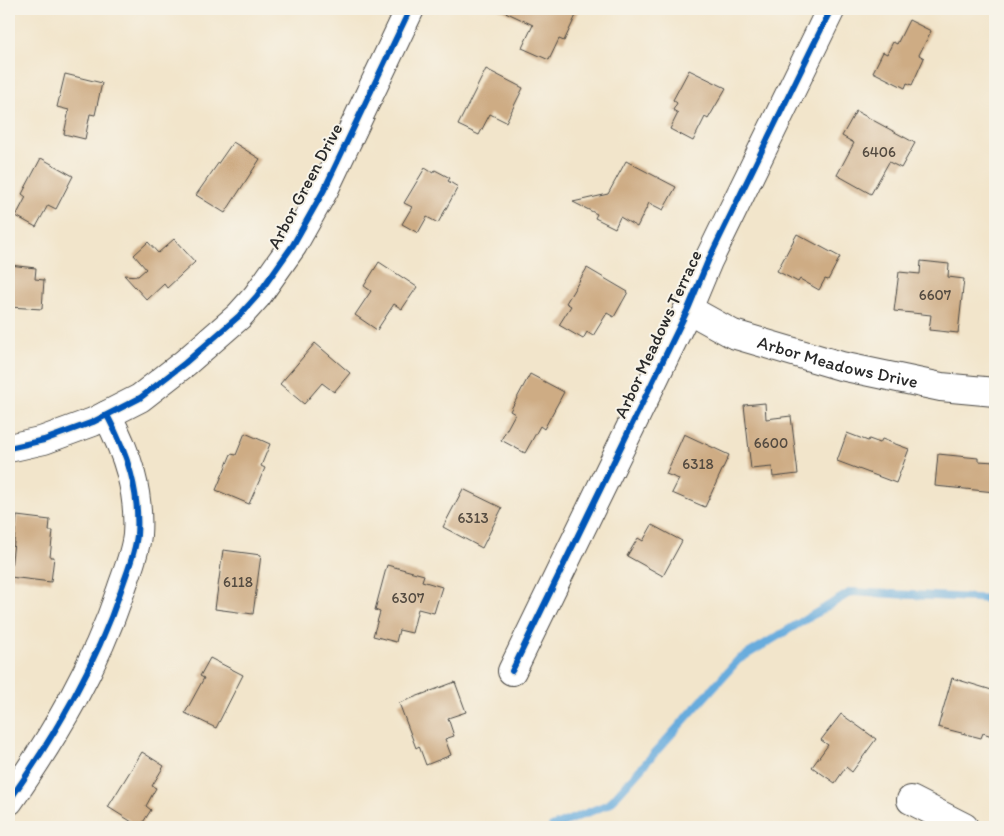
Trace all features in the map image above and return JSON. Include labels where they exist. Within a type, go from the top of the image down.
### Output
[{"type":"street","name":"Arbor Green Drive","points":[[9,448],[44,440],[107,415],[140,398],[185,363],[239,316],[257,296],[293,245],[324,190],[410,9]]},
{"type":"street","name":"Arbor Meadows Terrace","points":[[512,671],[688,309],[708,260],[830,9]]},
{"type":"street","name":"Arbor Meadows Drive","points":[[688,309],[733,334],[841,366],[941,387],[995,392]]},
{"type":"street","points":[[9,801],[42,754],[84,681],[109,625],[133,555],[137,536],[137,503],[131,470],[123,445],[107,415]]},
{"type":"street","points":[[911,800],[964,827]]},
{"type":"building","points":[[499,9],[579,9],[564,41],[559,39],[549,60],[522,48],[533,25]]},
{"type":"building","points":[[909,20],[931,31],[919,55],[924,58],[912,85],[907,83],[905,88],[873,72],[883,52],[887,54],[893,42],[897,44]]},
{"type":"building","points":[[486,69],[523,88],[506,122],[490,114],[479,135],[458,125]]},
{"type":"building","points":[[689,70],[726,88],[708,119],[705,117],[693,141],[670,129],[678,113],[673,110],[677,103],[673,100]]},
{"type":"building","points":[[65,74],[102,83],[95,115],[90,114],[85,139],[64,134],[69,110],[57,107]]},
{"type":"building","points":[[856,111],[915,143],[901,168],[889,162],[871,194],[837,175],[854,143],[842,136]]},
{"type":"building","points":[[233,142],[260,159],[225,213],[196,195]]},
{"type":"building","points":[[41,158],[73,176],[56,209],[48,205],[36,227],[16,216],[26,197],[22,194]]},
{"type":"building","points":[[626,161],[676,187],[663,210],[649,203],[637,227],[620,217],[615,228],[595,218],[597,214],[573,202],[608,194]]},
{"type":"building","points":[[425,168],[433,173],[435,170],[450,178],[448,181],[458,187],[438,223],[427,217],[418,233],[402,224],[412,207],[404,203]]},
{"type":"building","points":[[797,234],[840,257],[828,280],[825,279],[819,290],[800,279],[798,282],[777,271]]},
{"type":"building","points":[[174,239],[195,262],[167,288],[164,284],[147,300],[124,275],[138,276],[146,269],[134,255],[148,242],[158,253]]},
{"type":"building","points":[[921,261],[949,264],[948,277],[964,279],[958,333],[929,330],[931,315],[894,311],[899,272],[920,274]]},
{"type":"building","points":[[379,262],[417,287],[402,309],[394,304],[377,330],[355,315],[371,291],[364,286]]},
{"type":"building","points":[[9,265],[36,268],[35,279],[44,280],[42,309],[9,307]]},
{"type":"building","points":[[587,268],[628,292],[614,317],[607,313],[593,336],[587,332],[583,339],[559,325],[571,306],[566,303]]},
{"type":"building","points":[[315,343],[350,373],[334,392],[322,383],[304,404],[280,384]]},
{"type":"building","points":[[530,374],[564,392],[544,429],[540,426],[525,453],[501,440],[515,414],[510,411]]},
{"type":"building","points":[[765,403],[766,419],[791,416],[798,474],[773,477],[772,467],[751,469],[744,405]]},
{"type":"building","points":[[245,433],[270,444],[261,466],[265,468],[249,504],[216,490],[231,454],[236,455]]},
{"type":"building","points":[[847,433],[868,441],[869,439],[880,443],[882,439],[909,449],[896,483],[837,461]]},
{"type":"building","points":[[684,434],[729,455],[705,507],[672,493],[679,479],[666,474]]},
{"type":"building","points":[[938,454],[978,458],[978,461],[995,462],[995,492],[935,486]]},
{"type":"building","points":[[463,489],[502,508],[482,548],[443,527]]},
{"type":"building","points":[[17,516],[50,520],[49,531],[53,531],[50,557],[54,557],[51,582],[10,577]]},
{"type":"building","points":[[652,525],[682,541],[663,576],[627,556],[638,538],[643,541]]},
{"type":"building","points":[[223,550],[261,555],[253,614],[215,609]]},
{"type":"building","points":[[387,565],[424,575],[422,581],[442,587],[434,613],[418,609],[412,633],[399,630],[396,642],[373,636],[380,612],[375,610]]},
{"type":"building","points":[[210,658],[243,675],[216,728],[185,713],[204,678],[200,676]]},
{"type":"building","points":[[952,678],[995,691],[995,737],[983,733],[981,738],[938,727]]},
{"type":"building","points":[[455,682],[466,712],[448,718],[454,736],[445,739],[451,755],[426,765],[419,746],[416,748],[399,703]]},
{"type":"building","points":[[841,714],[876,739],[852,772],[846,767],[835,783],[812,767],[828,745],[821,740]]},
{"type":"building","points":[[142,752],[164,766],[152,786],[156,788],[146,806],[151,810],[140,827],[108,807]]},
{"type":"waterway","points":[[552,827],[609,804],[738,660],[851,592],[995,599]]},
{"type":"cycle path","points":[[9,448],[44,440],[93,422],[140,398],[185,363],[239,316],[257,296],[293,245],[324,190],[410,9]]},
{"type":"cycle path","points":[[512,671],[831,9]]},
{"type":"cycle path","points":[[9,801],[58,726],[86,673],[111,618],[134,549],[137,535],[137,519],[131,473],[121,444],[107,415]]}]
